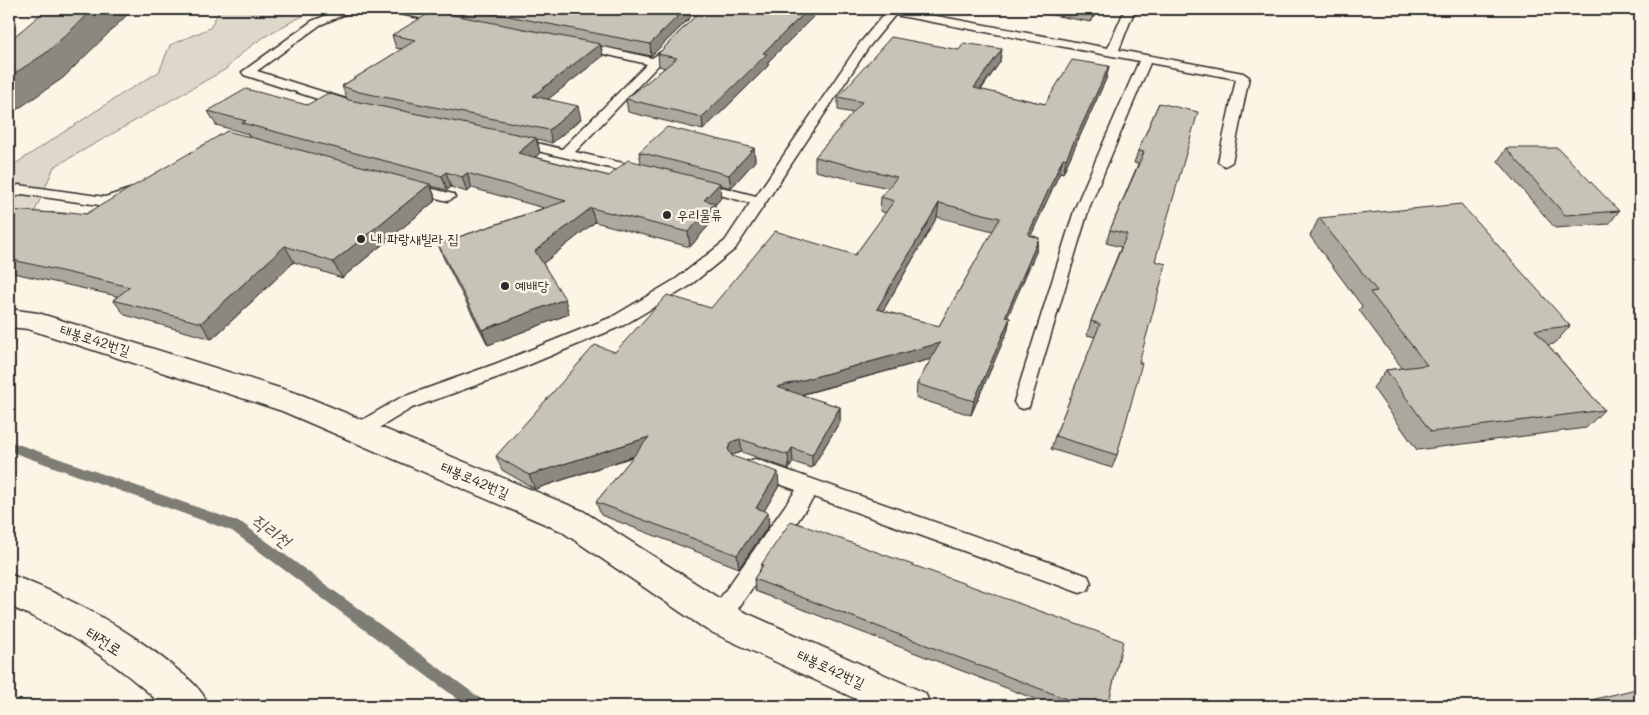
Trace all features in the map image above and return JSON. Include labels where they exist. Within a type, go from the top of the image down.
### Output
[{"type":"street","name":"태봉로42번길","points":[[9,318],[30,320],[292,403],[572,521],[719,618],[912,706]]},
{"type":"street","name":"태전로","points":[[9,590],[39,601],[113,645],[175,691],[190,706]]},
{"type":"lane","points":[[351,9],[316,23],[248,72],[362,109]]},
{"type":"lane","points":[[389,9],[457,22]]},
{"type":"lane","points":[[357,432],[406,403],[501,369],[618,321],[682,283],[730,245],[806,130],[890,9],[1243,77],[1224,162]]},
{"type":"lane","points":[[1112,52],[1130,9]]},
{"type":"lane","points":[[563,42],[655,62]]},
{"type":"lane","points":[[567,152],[668,49]]},
{"type":"lane","points":[[1022,402],[1082,208],[1146,58]]},
{"type":"lane","points":[[498,138],[567,152],[653,174]]},
{"type":"lane","points":[[682,181],[758,201]]},
{"type":"lane","points":[[9,196],[19,190],[106,202],[146,184]]},
{"type":"lane","points":[[400,184],[448,197]]},
{"type":"lane","points":[[741,462],[1080,583]]},
{"type":"lane","points":[[719,618],[810,487]]},
{"type":"shaded area","points":[[220,9],[317,9],[257,42],[235,59],[226,69],[54,167],[35,211],[9,216],[9,168],[159,72],[170,45],[210,28]]},
{"type":"building","points":[[47,9],[94,9],[46,53],[9,77],[9,41]]},
{"type":"building","points":[[473,9],[685,9],[650,44]]},
{"type":"building","points":[[702,9],[809,9],[763,53],[767,54],[702,117],[626,99],[677,58],[658,54]]},
{"type":"building","points":[[433,11],[600,44],[533,96],[578,106],[549,130],[359,92],[342,86],[416,40],[392,35]]},
{"type":"building","points":[[891,37],[959,50],[964,43],[1002,49],[974,88],[1045,104],[1072,60],[1109,66],[1066,159],[1063,158],[1028,235],[1039,238],[1005,317],[1010,318],[974,401],[917,384],[940,343],[777,387],[840,407],[812,455],[792,448],[788,455],[740,439],[731,442],[728,449],[732,456],[778,472],[756,508],[768,512],[737,555],[596,502],[649,437],[529,475],[496,456],[595,345],[615,352],[667,295],[711,308],[775,231],[855,255],[894,201],[881,197],[897,177],[815,157],[862,102],[838,97]],"holes":[[[939,203],[1000,218],[939,326],[877,309]]]},
{"type":"building","points":[[246,89],[307,105],[328,93],[349,100],[536,138],[518,153],[609,176],[628,160],[720,183],[704,200],[715,203],[688,232],[591,208],[535,251],[565,299],[482,330],[438,244],[566,201],[467,173],[462,177],[446,172],[442,176],[242,123],[246,121],[208,111]]},
{"type":"building","points":[[1159,103],[1198,112],[1155,261],[1166,264],[1139,363],[1142,363],[1117,455],[1055,436],[1100,324],[1091,321],[1127,234],[1110,230],[1144,152],[1138,151]]},
{"type":"building","points":[[667,127],[754,148],[729,175],[639,152]]},
{"type":"building","points":[[227,131],[430,184],[333,262],[285,246],[201,323],[113,300],[130,287],[9,259],[9,211],[86,214]]},
{"type":"building","points":[[1506,148],[1558,148],[1619,211],[1565,215]]},
{"type":"building","points":[[1461,204],[1570,326],[1535,330],[1604,410],[1431,432],[1386,370],[1427,365],[1370,292],[1377,291],[1319,218]]},
{"type":"building","points":[[791,521],[1123,641],[1108,706],[1085,706],[754,579],[763,565],[761,565]]},
{"type":"building","points":[[1640,688],[1640,706],[1567,706]]},
{"type":"waterway","name":"직리천","points":[[9,446],[237,527],[479,706]]},
{"type":"place","name":"우리물류","points":[[667,215]]},
{"type":"place","name":"내 파랑새빌라 집","points":[[361,239]]},
{"type":"place","name":"예배당","points":[[505,286]]}]
